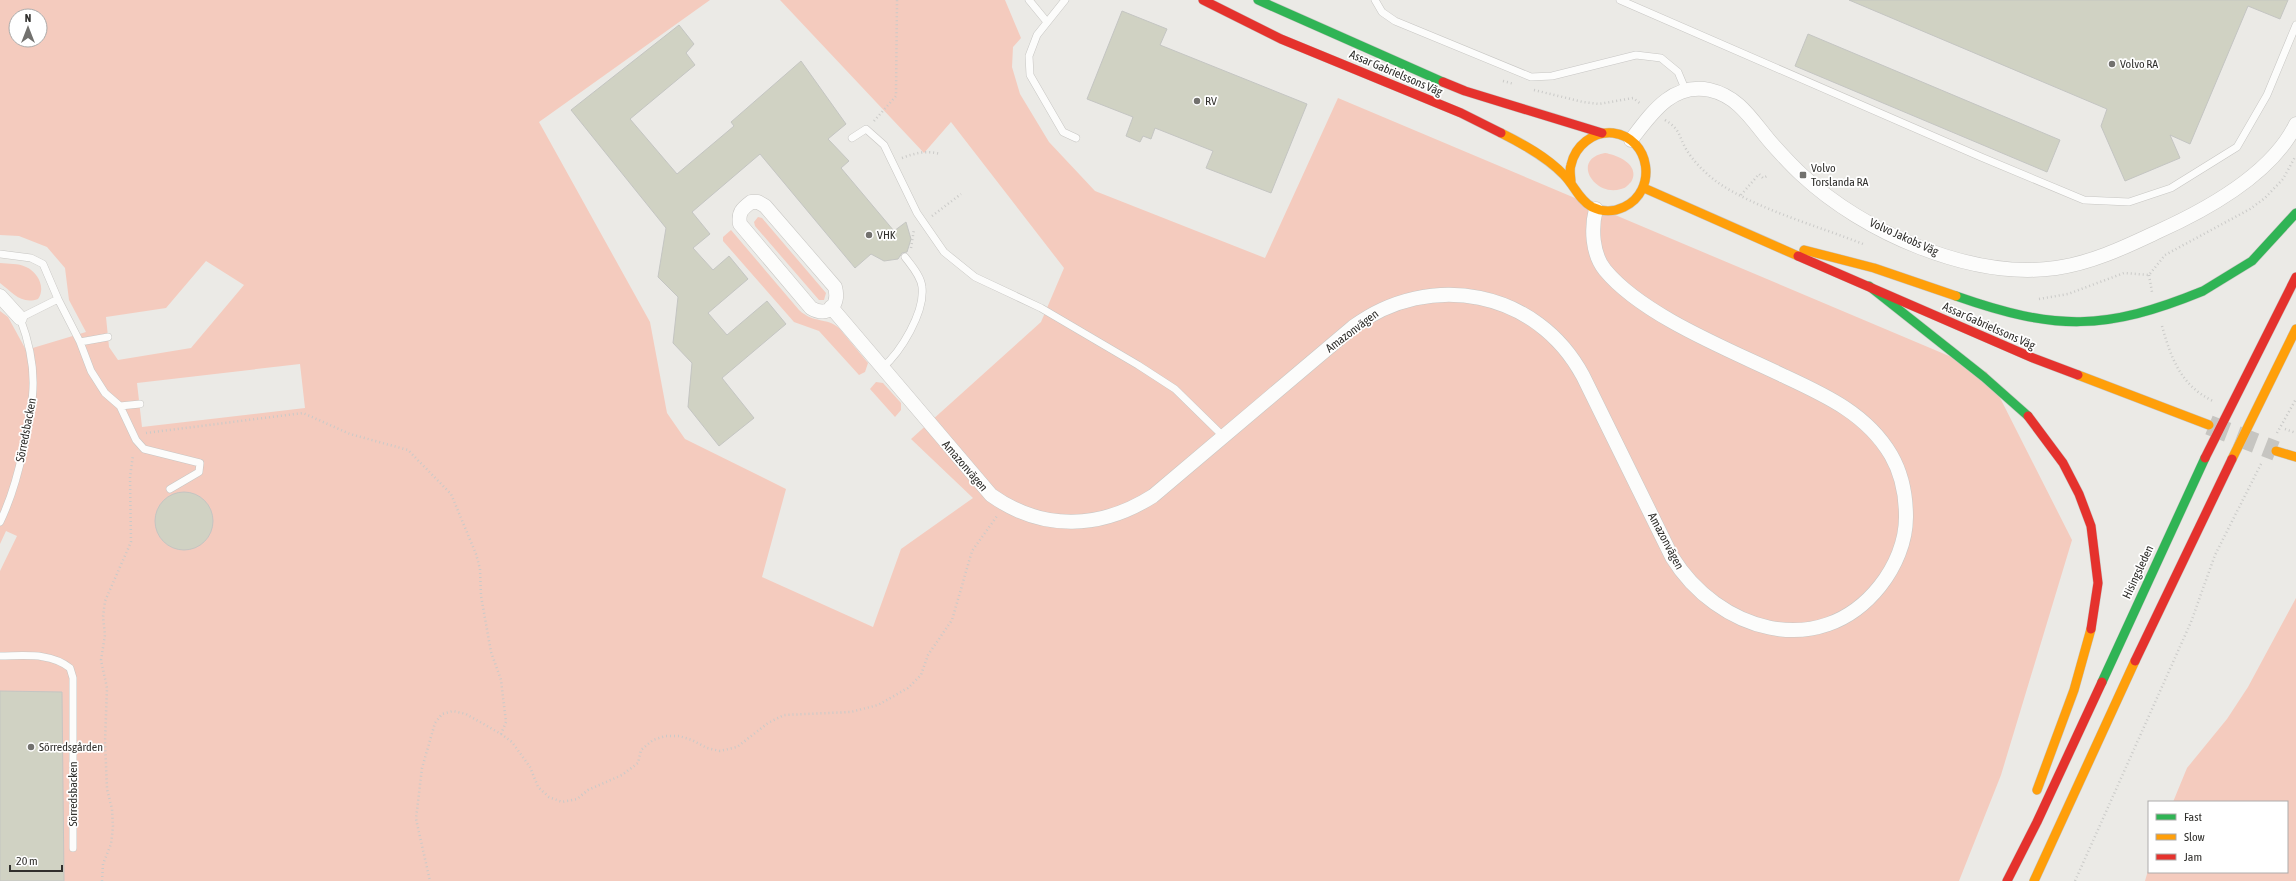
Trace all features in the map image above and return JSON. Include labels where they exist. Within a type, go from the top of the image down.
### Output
[{"type":"main road","name":"Assar Gabrielssons Väg","points":[[1203,0],[1270,34],[1487,126],[1549,162],[1571,184]]},
{"type":"main road","name":"Assar Gabrielssons Väg","points":[[1258,0],[1464,91],[1602,133]]},
{"type":"main road","points":[[1602,133],[1614,133],[1631,140],[1641,150],[1646,162],[1647,175],[1644,188],[1639,196],[1624,207],[1614,210],[1596,209],[1583,202],[1571,184],[1569,167],[1575,151],[1587,139],[1602,133]]},
{"type":"main road","name":"Assar Gabrielssons Väg","points":[[1644,188],[2066,372],[2209,425]]},
{"type":"main road","name":"Assar Gabrielssons Väg","points":[[1763,241],[1838,256],[2002,312],[2074,323],[2142,314],[2167,306],[2203,291],[2252,261],[2296,213]]},
{"type":"main road","name":"Hisingsleden","points":[[2008,881],[2037,822],[2198,472],[2296,277]]},
{"type":"main road","points":[[1869,286],[1889,304],[1999,390],[2038,427],[2058,456],[2073,482],[2092,526],[2099,584],[2093,619],[2082,666],[2035,796]]},
{"type":"main road","points":[[2034,881],[2161,604],[2296,329]]},
{"type":"main road","points":[[2256,409],[2287,370]]},
{"type":"main road","points":[[2276,451],[2296,457]]},
{"type":"main road","points":[[2034,809],[2037,822]]},
{"type":"street","name":"Volvo Jakobs Väg","points":[[1631,140],[1663,101],[1673,94],[1693,89],[1709,90],[1737,102],[1803,175],[1837,203],[1875,226],[1919,247],[1966,262],[2026,269],[2057,268],[2111,254],[2181,222],[2254,176],[2291,135],[2296,124]]},
{"type":"street","points":[[751,202],[758,202],[765,206],[835,287],[837,295],[836,303],[831,307],[824,312],[811,308],[740,224],[739,216],[741,209],[751,202]]},
{"type":"street","name":"Amazonvägen","points":[[831,307],[980,484],[1006,504],[1033,516],[1055,521],[1080,522],[1109,517],[1125,512],[1152,496],[1353,327],[1371,314],[1399,302],[1428,295],[1463,295],[1490,301],[1506,306],[1532,319],[1567,350],[1583,376],[1672,557],[1692,585],[1707,599],[1725,611],[1748,623],[1784,630],[1824,625],[1857,608],[1869,598],[1889,574],[1904,537],[1906,506],[1904,491],[1898,469],[1883,443],[1862,420],[1833,399],[1677,324],[1635,296],[1605,270],[1598,257],[1593,236],[1593,221],[1596,209]]},
{"type":"street","name":"Sörredsbacken","points":[[0,296],[20,318]]},
{"type":"lane","points":[[1029,0],[1047,22]]},
{"type":"lane","points":[[1065,0],[1037,35],[1030,49],[1030,75],[1063,132],[1076,138]]},
{"type":"lane","points":[[1375,0],[1382,12],[1395,21],[1531,77],[1552,76],[1636,55],[1661,58],[1678,72],[1686,91]]},
{"type":"lane","points":[[1620,0],[1974,154],[2084,200],[2129,202],[2171,188],[2238,147],[2267,95],[2296,25]]},
{"type":"lane","points":[[852,138],[866,129],[884,145],[917,214],[944,252],[975,277],[1041,308],[1151,373],[1175,389],[1224,437]]},
{"type":"lane","points":[[0,254],[26,257],[43,264],[58,299],[80,342],[91,371],[101,388],[120,406],[136,440],[144,449],[200,463],[199,472],[170,489]]},
{"type":"lane","points":[[882,368],[902,348],[919,307],[922,286],[916,271],[905,257]]},
{"type":"lane","points":[[20,318],[58,299]]},
{"type":"lane","name":"Sörredsbacken","points":[[0,522],[17,476],[34,404],[34,382],[30,351],[20,318]]},
{"type":"lane","points":[[80,342],[108,338]]},
{"type":"lane","points":[[120,406],[140,404]]},
{"type":"lane","name":"Sörredsbacken","points":[[0,656],[46,657],[56,659],[70,668],[72,678],[73,848]]},
{"type":"path","points":[[866,129],[896,96],[897,0]]},
{"type":"path","points":[[892,162],[914,153],[931,152],[940,154]]},
{"type":"path","points":[[1741,195],[1759,174],[1763,178],[1766,176]]},
{"type":"path","points":[[930,218],[961,194]]},
{"type":"path","points":[[2149,275],[2152,294]]},
{"type":"path","points":[[2160,320],[2168,349],[2185,381],[2196,392],[2218,404]]},
{"type":"path","points":[[2275,438],[2296,399]]},
{"type":"path","points":[[102,881],[103,864],[111,844],[113,827],[112,809],[107,788],[105,742],[107,688],[101,660],[105,635],[103,617],[105,600],[131,542],[130,477],[136,440],[146,432],[303,413],[350,434],[408,450],[451,494],[476,554],[480,569],[481,596],[491,652],[501,680],[506,722],[501,734]]},
{"type":"path","points":[[2285,430],[2296,433]]},
{"type":"path","points":[[2075,881],[2191,622],[2215,555],[2264,459]]},
{"type":"path","points":[[430,881],[416,819],[422,768],[435,723],[442,714],[453,711],[466,714],[512,742],[530,767],[538,786],[549,798],[562,802],[577,799],[588,790],[622,775],[638,763],[641,750],[653,740],[665,736],[679,736],[692,740],[707,748],[720,751],[737,747],[768,723],[784,715],[851,712],[878,705],[908,688],[921,675],[928,655],[952,620],[972,552],[1006,504]]},
{"type":"shaded area","points":[[0,0],[710,0],[539,122],[650,322],[667,413],[685,439],[786,489],[762,577],[873,627],[901,549],[973,498],[911,439],[1041,322],[1064,268],[951,122],[924,153],[780,0],[1005,0],[1021,38],[1013,47],[1012,67],[1020,94],[1049,142],[1095,191],[1265,258],[1338,98],[1987,372],[2072,540],[2001,775],[1959,881],[0,881],[0,571],[17,536],[6,531],[0,544],[0,311],[8,317],[26,350],[86,332],[69,300],[65,268],[47,247],[19,236],[0,235]],"holes":[[[206,261],[244,285],[191,348],[118,360],[109,347],[106,317],[166,308]],[[300,364],[305,408],[142,427],[137,383]]]},
{"type":"shaded area","points":[[1605,153],[1622,159],[1631,166],[1633,176],[1631,182],[1624,188],[1611,190],[1603,188],[1595,183],[1590,177],[1588,169],[1589,162],[1595,157]]},
{"type":"shaded area","points":[[758,217],[762,218],[826,293],[824,300],[819,300],[755,226],[754,222]]},
{"type":"shaded area","points":[[731,230],[799,310],[810,317],[830,323],[839,328],[868,363],[865,372],[859,375],[819,331],[794,322],[723,241],[723,237]]},
{"type":"shaded area","points":[[0,263],[20,265],[30,269],[40,281],[41,290],[38,299],[27,300],[17,297],[0,283]]},
{"type":"shaded area","points":[[876,382],[883,383],[901,403],[901,410],[895,417],[870,389]]},
{"type":"shaded area","points":[[2296,598],[2296,881],[2145,881],[2148,870],[2148,873],[2288,873],[2288,801],[2173,801],[2187,768],[2227,719],[2248,687]]},
{"type":"building","name":"Volvo RA","points":[[1849,0],[2288,0],[2280,19],[2248,6],[2190,144],[2170,135],[2180,158],[2125,181],[2101,126],[2107,109]]},
{"type":"building","name":"RV","points":[[1122,11],[1167,29],[1160,45],[1307,104],[1271,193],[1206,168],[1213,151],[1155,128],[1151,139],[1143,136],[1140,142],[1126,136],[1133,117],[1087,99]]},
{"type":"building","name":"VHK","points":[[679,25],[694,44],[686,53],[695,65],[630,119],[677,174],[734,126],[731,122],[801,61],[846,124],[828,139],[849,161],[841,168],[894,231],[906,222],[911,239],[907,252],[902,253],[898,259],[884,261],[871,254],[855,268],[760,154],[692,212],[710,234],[693,248],[713,270],[729,256],[748,279],[708,313],[727,335],[767,301],[786,324],[722,378],[754,418],[719,446],[688,407],[692,363],[673,343],[678,297],[658,277],[666,228],[571,110]]},
{"type":"building","points":[[1808,34],[2060,140],[2047,172],[1795,66]]},
{"type":"building","points":[[178,492],[190,492],[205,500],[213,515],[213,527],[205,542],[190,550],[178,550],[163,542],[155,527],[155,515],[163,500]]},
{"type":"building","name":"Sörredsgården","points":[[0,691],[62,692],[64,881],[0,881]]},
{"type":"tunnel","points":[[2209,425],[2276,451]]},
{"type":"traffic: fast","points":[[1258,0],[1443,82]]},
{"type":"traffic: fast","points":[[2203,291],[2252,261],[2296,213]]},
{"type":"traffic: fast","points":[[1869,286],[1984,377],[2028,416]]},
{"type":"traffic: fast","points":[[1956,296],[2023,316],[2080,322],[2137,314],[2203,291]]},
{"type":"traffic: fast","points":[[2102,682],[2205,458]]},
{"type":"traffic: slow","points":[[1501,133],[1526,146],[1550,162],[1564,175],[1587,204],[1604,211],[1612,211],[1624,207],[1635,199],[1642,189],[1646,166],[1642,154],[1636,144],[1626,137],[1613,133],[1599,134],[1586,141],[1576,152],[1570,167],[1571,183]]},
{"type":"traffic: slow","points":[[1644,188],[1798,256]]},
{"type":"traffic: slow","points":[[1804,250],[1874,268],[1956,296]]},
{"type":"traffic: slow","points":[[2232,459],[2296,329]]},
{"type":"traffic: slow","points":[[2078,375],[2209,425]]},
{"type":"traffic: slow","points":[[2276,451],[2296,457]]},
{"type":"traffic: slow","points":[[2037,790],[2074,690],[2091,629]]},
{"type":"traffic: slow","points":[[2034,881],[2135,661]]},
{"type":"traffic: jam","points":[[1203,0],[1281,39],[1461,113],[1501,133]]},
{"type":"traffic: jam","points":[[1443,82],[1465,91],[1602,133]]},
{"type":"traffic: jam","points":[[1798,256],[2033,358],[2078,375]]},
{"type":"traffic: jam","points":[[2205,458],[2296,277]]},
{"type":"traffic: jam","points":[[2028,416],[2063,463],[2079,494],[2091,526],[2098,583],[2091,629]]},
{"type":"traffic: jam","points":[[2135,661],[2232,459]]},
{"type":"traffic: jam","points":[[2007,881],[2037,822],[2102,682]]},
{"type":"place","name":"Volvo RA","points":[[2112,64]]},
{"type":"place","name":"RV","points":[[1197,101]]},
{"type":"place","name":"Volvo Torslanda RA","points":[[1803,175]]},
{"type":"place","name":"VHK","points":[[869,235]]},
{"type":"place","name":"Sörredsgården","points":[[31,747]]}]
